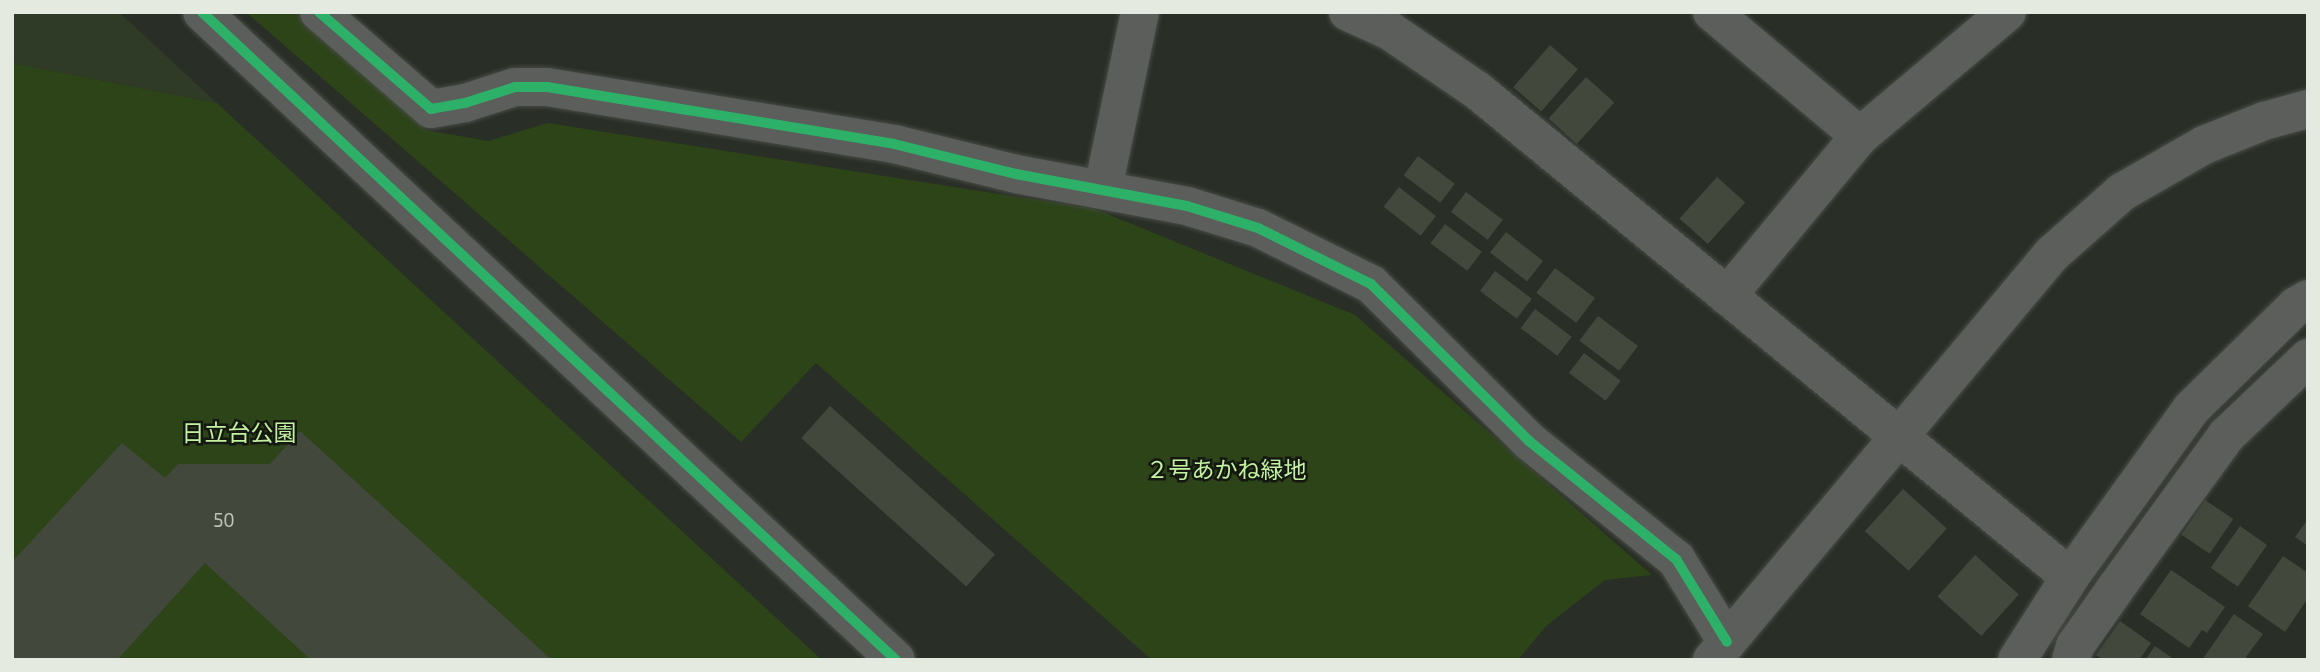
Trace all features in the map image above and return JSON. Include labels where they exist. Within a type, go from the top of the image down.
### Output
[{"type":"street","points":[[202,12],[896,660]]},
{"type":"street","points":[[319,12],[431,109],[465,103],[515,87],[547,87],[894,144],[1016,174],[1187,206],[1258,228],[1371,284],[1529,441],[1676,559],[1720,651],[2052,254],[2122,192],[2204,145],[2264,121],[2308,109]]},
{"type":"street","points":[[1103,189],[1140,12]]},
{"type":"street","points":[[1348,12],[1398,22],[2070,577]]},
{"type":"street","points":[[1712,12],[1860,136]]},
{"type":"street","points":[[1727,296],[1860,136],[2007,12]]},
{"type":"street","points":[[2017,660],[2070,577],[2191,409],[2296,306],[2308,299]]},
{"type":"street","points":[[2071,660],[2075,646],[2227,435],[2308,358]]},
{"type":"shaded area","points":[[12,12],[119,12],[217,103],[12,63]]},
{"type":"green space","name":"２号あかね緑地","points":[[246,12],[298,12],[426,130],[488,141],[548,123],[1095,209],[1355,315],[1652,575],[1605,580],[1546,626],[1518,660],[1152,660],[816,363],[741,442]]},
{"type":"green space","name":"日立台公園","points":[[12,63],[217,103],[822,660],[12,660]]},
{"type":"building","points":[[1550,45],[1578,69],[1541,112],[1513,87]]},
{"type":"building","points":[[1586,77],[1614,102],[1577,144],[1549,119]]},
{"type":"building","points":[[1418,156],[1455,184],[1440,203],[1404,175]]},
{"type":"building","points":[[1717,177],[1745,202],[1708,244],[1680,219]]},
{"type":"building","points":[[1399,187],[1436,216],[1421,236],[1384,207]]},
{"type":"building","points":[[1466,192],[1503,220],[1488,240],[1451,212]]},
{"type":"building","points":[[1445,224],[1482,252],[1467,271],[1431,243]]},
{"type":"building","points":[[1506,232],[1543,261],[1527,281],[1490,252]]},
{"type":"building","points":[[1555,268],[1595,298],[1576,323],[1536,293]]},
{"type":"building","points":[[1495,271],[1532,299],[1517,319],[1480,291]]},
{"type":"building","points":[[1535,309],[1572,337],[1557,356],[1521,328]]},
{"type":"building","points":[[1598,316],[1638,346],[1619,371],[1579,341]]},
{"type":"building","points":[[1584,353],[1621,381],[1606,401],[1569,373]]},
{"type":"building","points":[[830,406],[995,555],[966,587],[801,438]]},
{"type":"building","points":[[300,431],[552,660],[311,660],[205,563],[117,660],[12,660],[12,562],[122,443],[165,478],[178,464],[270,464]]},
{"type":"building","points":[[1903,489],[1947,528],[1909,571],[1865,531]]},
{"type":"building","points":[[2205,500],[2233,519],[2210,554],[2182,535]]},
{"type":"building","points":[[2308,519],[2308,546],[2295,537]]},
{"type":"building","points":[[2240,526],[2267,545],[2238,587],[2211,568]]},
{"type":"building","points":[[1975,555],[2019,594],[1981,636],[1938,597]]},
{"type":"building","points":[[2283,556],[2308,573],[2308,598],[2285,632],[2248,606]]},
{"type":"building","points":[[2171,570],[2225,607],[2207,633],[2202,630],[2189,648],[2140,614]]},
{"type":"building","points":[[2234,614],[2263,634],[2246,657],[2250,660],[2202,660]]},
{"type":"building","points":[[2120,621],[2151,643],[2139,660],[2103,660],[2096,655]]},
{"type":"building","points":[[2155,646],[2175,660],[2145,660]]},
{"type":"cycle path","points":[[202,12],[896,660]]},
{"type":"cycle path","points":[[319,12],[431,109],[465,103],[515,87],[547,87],[894,144],[1016,174],[1187,206],[1258,228],[1371,284],[1529,441],[1676,559],[1727,642]]}]
